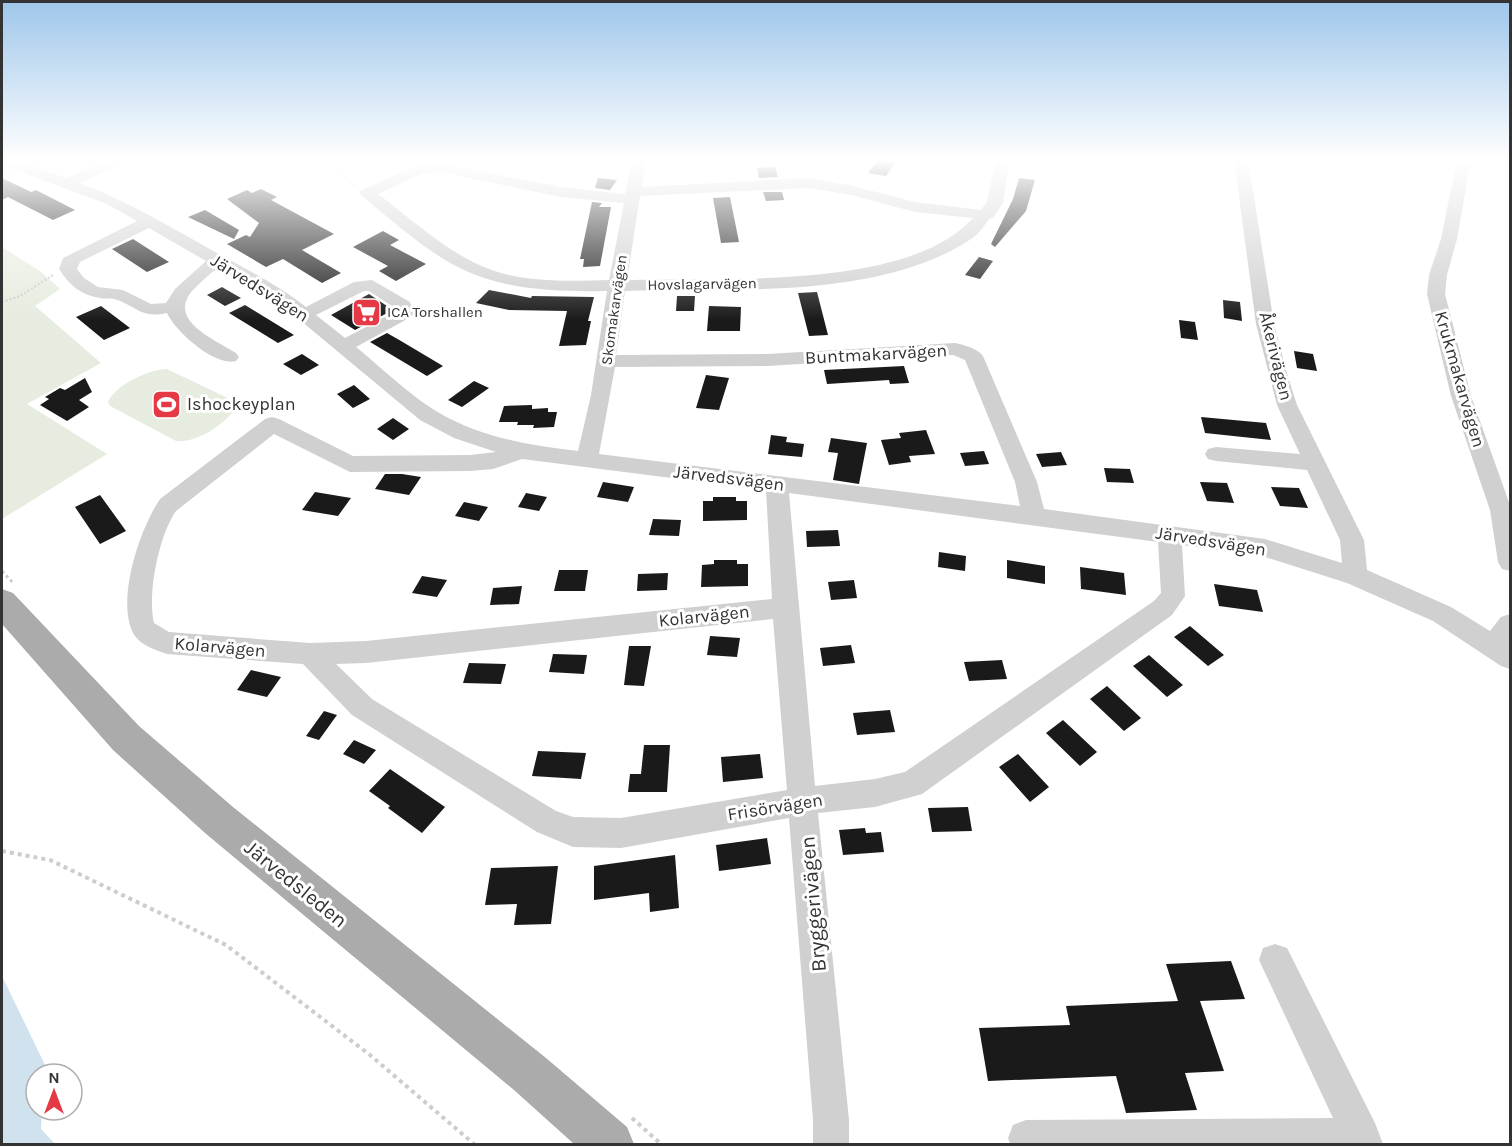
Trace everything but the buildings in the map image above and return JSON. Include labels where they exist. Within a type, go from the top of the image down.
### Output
[{"type":"main road","name":"Järvedsleden","points":[[2,602],[126,738],[202,806],[530,1074],[610,1144]]},
{"type":"street","name":"Järvedsvägen","points":[[134,212],[289,302],[345,346],[405,398],[452,430],[475,439],[522,452],[1034,516],[1265,548],[1355,576],[1442,615],[1501,651]]},
{"type":"street","name":"Hovslagarvägen","points":[[391,212],[436,248],[469,268],[520,282],[617,285],[802,281],[876,272],[955,243],[979,226],[987,215]]},
{"type":"street","name":"Skomakarvägen","points":[[587,460],[607,361],[629,212]]},
{"type":"street","points":[[964,212],[987,215]]},
{"type":"street","name":"Åkerivägen","points":[[1249,212],[1272,356],[1287,405],[1352,540],[1355,576]]},
{"type":"street","name":"Krukmakarvägen","points":[[1454,212],[1438,275],[1436,294],[1461,396],[1501,510],[1510,562]]},
{"type":"street","points":[[150,221],[74,258],[67,266],[76,280],[98,293],[117,294],[149,311],[174,306]]},
{"type":"street","points":[[218,261],[199,273],[180,294],[174,306],[184,328],[229,357]]},
{"type":"street","points":[[305,314],[360,286],[372,285],[404,306],[405,313],[345,346]]},
{"type":"street","name":"Buntmakarvägen","points":[[607,361],[767,360],[955,349],[963,351],[973,356],[1026,482],[1034,516]]},
{"type":"street","name":"Kolarvägen","points":[[522,452],[493,461],[350,464],[272,424],[168,505],[156,523],[146,562],[139,611],[140,623],[155,638],[167,643],[310,654],[389,650],[785,608]]},
{"type":"street","points":[[1216,454],[1315,462]]},
{"type":"street","name":"Bryggerivägen","points":[[777,483],[785,608],[804,801],[831,1120],[831,1144]]},
{"type":"street","name":"Frisörvägen","points":[[310,654],[362,707],[547,822],[562,829],[593,834],[621,833],[804,801],[875,794],[912,784],[1155,615],[1173,596],[1169,534]]},
{"type":"street","points":[[1501,651],[1510,624]]},
{"type":"street","points":[[1026,1138],[1363,1140],[1275,960]]},
{"type":"path","points":[[2,302],[20,297],[67,266]]},
{"type":"path","points":[[2,851],[51,860],[226,945],[370,1055],[474,1144]]},
{"type":"shaded area","points":[[2,247],[40,271],[60,289],[35,306],[101,363],[27,404],[107,454],[2,519]]},
{"type":"shaded area","points":[[167,369],[234,401],[234,411],[208,432],[192,439],[176,441],[110,406],[108,402],[112,396],[125,384],[143,375]]},
{"type":"water","points":[[2,976],[44,1062],[24,1062],[24,1122],[41,1122],[41,1129],[55,1144],[2,1144]]},
{"type":"place","name":"ICA Torshallen","points":[[366,312]]},
{"type":"place","name":"Ishockeyplan","points":[[166,404]]}]
